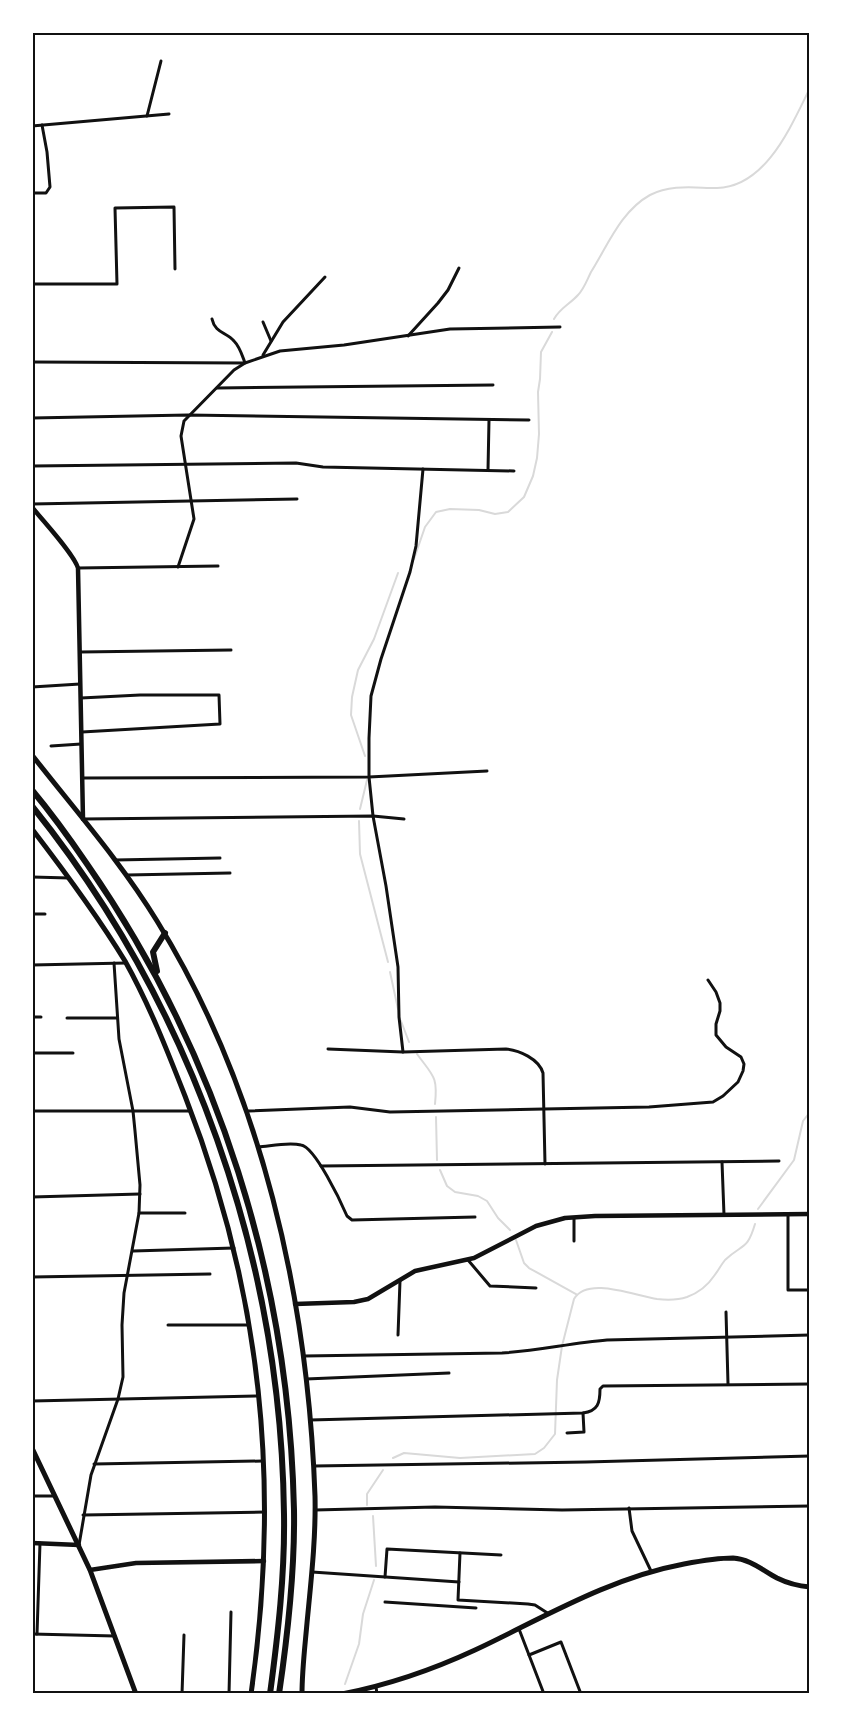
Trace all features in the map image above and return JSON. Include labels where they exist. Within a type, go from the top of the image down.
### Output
[{"type":"highway","points":[[32,790],[101,884],[125,920],[159,980],[200,1066],[226,1133],[250,1211],[276,1331],[288,1417],[294,1512],[291,1588],[280,1694]]},
{"type":"highway","points":[[32,806],[107,910],[172,1028],[189,1065],[213,1127],[230,1176],[245,1231],[259,1290],[271,1358],[279,1424],[283,1489],[284,1545],[282,1583],[276,1653],[270,1694]]},
{"type":"highway","points":[[32,813],[51,831]]},
{"type":"highway","points":[[159,980],[153,952],[165,933]]},
{"type":"main road","points":[[32,755],[127,875],[165,933],[215,1032],[248,1111],[282,1236],[296,1304],[310,1420],[315,1510],[312,1572],[302,1671],[302,1694]]},
{"type":"main road","points":[[32,829],[95,914],[126,963],[161,1035],[191,1111],[215,1182],[234,1248],[250,1325],[260,1396],[264,1461],[265,1512],[262,1602],[251,1694]]},
{"type":"main road","points":[[32,1448],[90,1570],[136,1694]]},
{"type":"main road","points":[[342,1694],[376,1686],[446,1662],[598,1591],[651,1571],[705,1560],[739,1559],[751,1563],[786,1582],[810,1587]]},
{"type":"street","points":[[147,116],[161,61]]},
{"type":"street","points":[[32,126],[169,114]]},
{"type":"street","points":[[32,194],[46,193],[50,187],[47,152],[42,125]]},
{"type":"street","points":[[32,284],[116,284],[115,208],[174,207],[175,268]]},
{"type":"street","points":[[407,336],[448,290],[459,268]]},
{"type":"street","points":[[263,356],[293,310],[325,277]]},
{"type":"street","points":[[212,319],[215,328],[234,341],[241,351],[244,363]]},
{"type":"street","points":[[263,322],[271,341]]},
{"type":"street","points":[[32,362],[244,363],[280,351],[344,345],[450,329],[560,327]]},
{"type":"street","points":[[178,567],[193,523],[182,436],[184,422],[188,415],[244,363]]},
{"type":"street","points":[[217,388],[493,385]]},
{"type":"street","points":[[32,418],[188,415],[529,420]]},
{"type":"street","points":[[488,470],[489,420]]},
{"type":"street","points":[[32,466],[296,463],[323,467],[514,471]]},
{"type":"street","points":[[403,1052],[399,1016],[398,967],[373,816],[369,777],[371,696],[380,659],[410,572],[416,546],[423,469]]},
{"type":"street","points":[[32,506],[297,499]]},
{"type":"street","points":[[32,506],[77,563],[78,568],[83,819],[373,816],[404,819]]},
{"type":"street","points":[[78,568],[218,566]]},
{"type":"street","points":[[80,652],[231,650]]},
{"type":"street","points":[[32,687],[81,684]]},
{"type":"street","points":[[81,698],[153,695],[219,696],[220,724],[82,732]]},
{"type":"street","points":[[51,746],[82,744]]},
{"type":"street","points":[[83,778],[369,777],[487,771]]},
{"type":"street","points":[[115,860],[220,858]]},
{"type":"street","points":[[127,875],[230,873]]},
{"type":"street","points":[[32,877],[69,878]]},
{"type":"street","points":[[32,914],[45,914]]},
{"type":"street","points":[[32,1543],[79,1545],[94,1464],[118,1399],[123,1369],[123,1308],[127,1275],[139,1213],[140,1194],[133,1111],[119,1039],[114,963]]},
{"type":"street","points":[[32,964],[126,963]]},
{"type":"street","points":[[248,1111],[350,1107],[390,1112],[544,1109],[713,1102],[723,1096],[738,1082],[744,1071],[744,1064],[741,1058],[726,1047],[716,1035],[715,1028],[720,1011],[720,1003],[716,992],[708,980]]},
{"type":"street","points":[[32,1017],[41,1017]]},
{"type":"street","points":[[67,1018],[117,1018]]},
{"type":"street","points":[[328,1050],[403,1052],[516,1050],[538,1064],[542,1070],[546,1164]]},
{"type":"street","points":[[32,1053],[73,1054]]},
{"type":"street","points":[[32,1111],[191,1111]]},
{"type":"street","points":[[258,1147],[303,1145],[309,1148],[321,1166],[347,1216],[352,1220],[475,1217]]},
{"type":"street","points":[[321,1166],[779,1161]]},
{"type":"street","points":[[722,1162],[724,1215]]},
{"type":"street","points":[[32,1197],[140,1194]]},
{"type":"street","points":[[139,1213],[185,1212]]},
{"type":"street","points":[[788,1214],[788,1290],[810,1290]]},
{"type":"street","points":[[296,1304],[364,1300],[421,1269],[468,1260],[484,1254],[536,1226],[559,1220],[574,1218],[810,1214]]},
{"type":"street","points":[[574,1218],[574,1241]]},
{"type":"street","points":[[133,1251],[234,1248]]},
{"type":"street","points":[[468,1260],[490,1286],[536,1288]]},
{"type":"street","points":[[32,1277],[210,1274]]},
{"type":"street","points":[[398,1335],[400,1280]]},
{"type":"street","points":[[726,1312],[728,1384]]},
{"type":"street","points":[[168,1325],[250,1325]]},
{"type":"street","points":[[303,1356],[492,1354],[525,1352],[607,1340],[810,1335]]},
{"type":"street","points":[[306,1379],[449,1373]]},
{"type":"street","points":[[310,1420],[583,1413],[593,1411],[598,1405],[601,1387],[810,1384]]},
{"type":"street","points":[[32,1400],[260,1396]]},
{"type":"street","points":[[566,1433],[584,1432],[583,1413]]},
{"type":"street","points":[[313,1466],[810,1456]]},
{"type":"street","points":[[94,1464],[264,1461]]},
{"type":"street","points":[[32,1496],[56,1496]]},
{"type":"street","points":[[315,1510],[426,1507],[529,1510],[810,1506]]},
{"type":"street","points":[[629,1508],[632,1531],[651,1571]]},
{"type":"street","points":[[84,1515],[265,1512]]},
{"type":"street","points":[[37,1634],[40,1543]]},
{"type":"street","points":[[385,1577],[386,1549],[501,1555]]},
{"type":"street","points":[[455,1607],[458,1600],[460,1553]]},
{"type":"street","points":[[90,1570],[136,1563],[264,1561]]},
{"type":"street","points":[[312,1572],[458,1582]]},
{"type":"street","points":[[458,1600],[535,1605],[549,1615]]},
{"type":"street","points":[[385,1602],[476,1608]]},
{"type":"street","points":[[229,1694],[231,1612]]},
{"type":"street","points":[[519,1629],[544,1694]]},
{"type":"street","points":[[32,1634],[115,1636]]},
{"type":"street","points":[[182,1694],[184,1635]]},
{"type":"street","points":[[529,1655],[561,1642],[581,1694]]},
{"type":"street","points":[[376,1686],[378,1694]]},
{"type":"waterway","points":[[554,319],[580,293],[616,229],[631,210],[650,195],[667,189],[683,187],[717,188],[734,185],[750,177],[775,152],[810,88]]},
{"type":"waterway","points":[[414,559],[425,527],[436,512],[450,509],[479,510],[495,514],[508,512],[524,497],[533,476],[537,458],[541,352],[552,332]]},
{"type":"waterway","points":[[365,756],[351,715],[352,697],[358,670],[374,639],[398,573]]},
{"type":"waterway","points":[[360,809],[367,780]]},
{"type":"waterway","points":[[359,821],[360,854],[388,962]]},
{"type":"waterway","points":[[390,972],[398,1009]]},
{"type":"waterway","points":[[401,1021],[409,1042]]},
{"type":"waterway","points":[[417,1054],[431,1072],[435,1082],[435,1104]]},
{"type":"waterway","points":[[758,1209],[794,1160],[803,1121],[810,1112]]},
{"type":"waterway","points":[[436,1117],[437,1160]]},
{"type":"waterway","points":[[440,1170],[447,1186],[455,1192],[478,1196],[487,1201],[498,1218],[510,1230]]},
{"type":"waterway","points":[[393,1458],[404,1453],[460,1458],[535,1454],[544,1448],[555,1434],[557,1380],[562,1346],[574,1299],[581,1292],[601,1288],[661,1299],[672,1300],[687,1297],[706,1286],[725,1260],[747,1243],[755,1224]]},
{"type":"waterway","points":[[516,1240],[524,1263],[529,1268],[576,1294]]},
{"type":"waterway","points":[[367,1505],[367,1494],[383,1470]]},
{"type":"waterway","points":[[373,1516],[376,1566]]},
{"type":"waterway","points":[[345,1684],[359,1644],[363,1614],[374,1580]]}]
